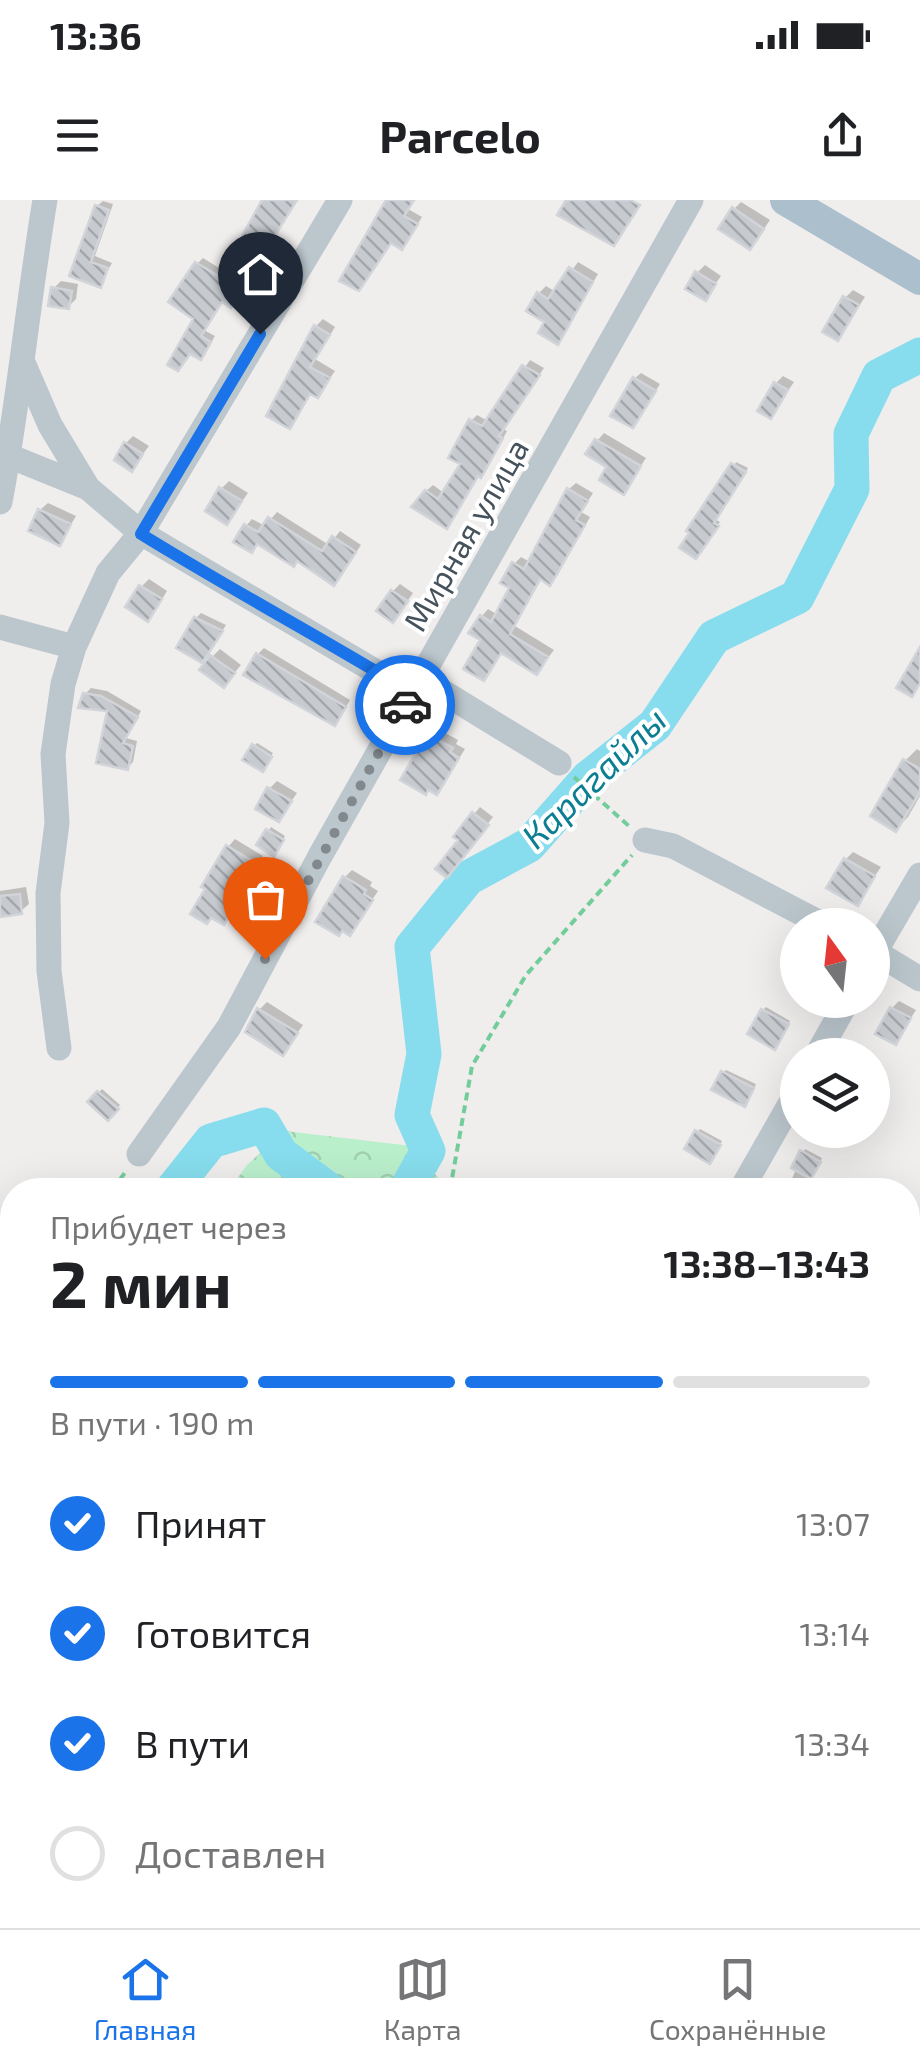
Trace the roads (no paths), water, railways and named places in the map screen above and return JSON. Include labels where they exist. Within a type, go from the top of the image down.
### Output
[{"type":"main road","points":[[786,200],[920,279]]},
{"type":"street","points":[[0,502],[24,365],[26,316],[45,200]]},
{"type":"street","points":[[59,1048],[49,971],[48,892],[57,823],[53,754],[74,647],[108,573],[141,534],[340,200]]},
{"type":"street","name":"Мирная улица","points":[[139,1154],[229,1027],[320,856],[692,200]]},
{"type":"street","points":[[24,365],[50,425],[88,488],[141,534],[412,693],[438,689],[559,763]]},
{"type":"street","points":[[9,456],[88,488]]},
{"type":"street","points":[[0,627],[74,647]]},
{"type":"street","points":[[645,840],[673,846],[792,908]]},
{"type":"street","points":[[890,926],[920,875]]},
{"type":"street","points":[[890,962],[920,979]]},
{"type":"street","points":[[749,1178],[780,1122]]},
{"type":"waterway","name":"Карагайлы","points":[[413,1178],[428,1151],[412,1115],[424,1054],[412,947],[468,878],[529,845],[588,778],[655,725],[714,637],[797,597],[852,489],[851,434],[879,376],[920,355]]},
{"type":"waterway","name":"Карагайлы","points":[[182,1178],[211,1141],[264,1125],[281,1154],[313,1178]]}]
